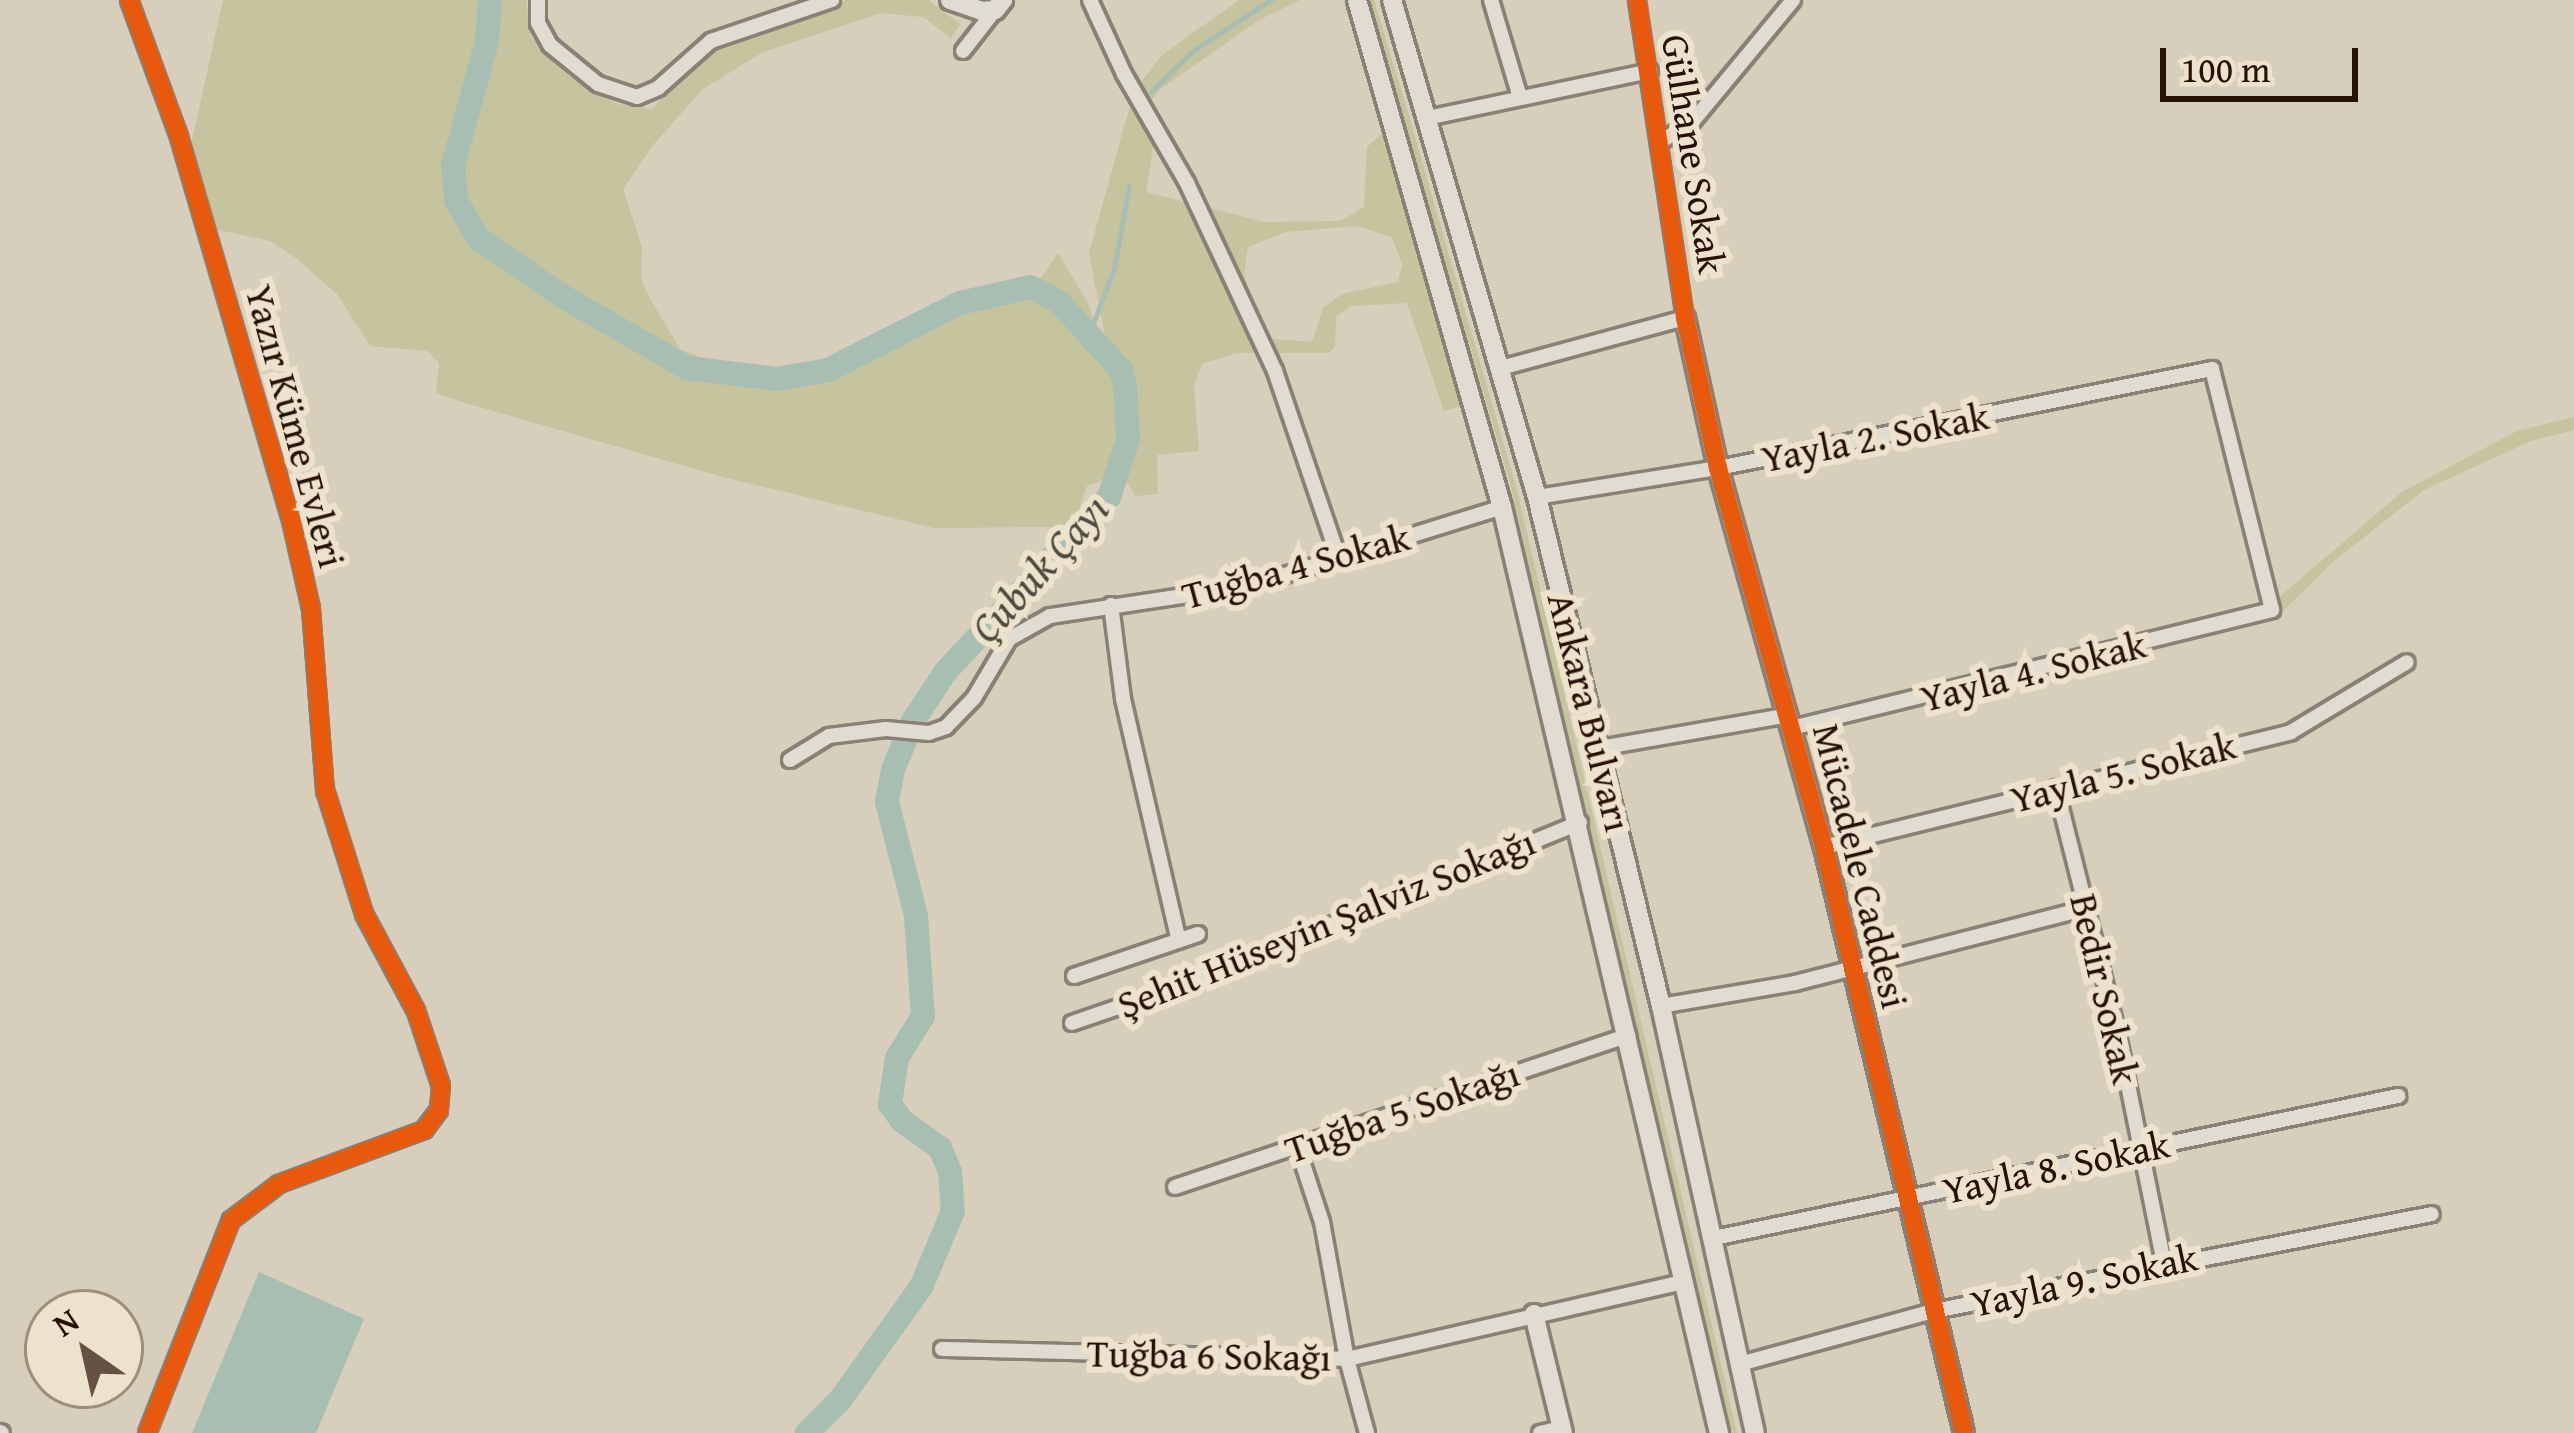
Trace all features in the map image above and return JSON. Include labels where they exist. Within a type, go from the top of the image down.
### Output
[{"type":"main road","points":[[950,0],[999,5]]},
{"type":"main road","name":"Ankara Bulvarı","points":[[1357,0],[1502,507],[1580,822],[1719,1433]]},
{"type":"main road","name":"Ankara Bulvarı","points":[[1392,0],[1537,497],[1661,1006],[1755,1433]]},
{"type":"main road","name":"Mücadele Caddesi","points":[[1685,318],[1718,468],[1824,847],[1964,1433]]},
{"type":"main road","points":[[1534,1315],[1562,1430]]},
{"type":"street","name":"Yazır Küme Evleri","points":[[130,0],[179,137],[296,541],[310,609],[325,790],[364,914],[416,1011],[441,1087],[439,1110],[424,1130],[279,1184],[231,1220],[147,1433]]},
{"type":"street","points":[[538,0],[538,23],[550,45],[598,84],[637,97],[658,88],[711,41],[832,0]]},
{"type":"street","points":[[1090,0],[1124,74],[1187,183],[1276,371],[1339,559]]},
{"type":"street","points":[[1491,0],[1520,98]]},
{"type":"street","name":"Gülhane Sokak","points":[[1636,0],[1662,141],[1685,318]]},
{"type":"street","points":[[1662,141],[1693,121],[1793,0]]},
{"type":"street","points":[[963,50],[999,5]]},
{"type":"street","points":[[1427,118],[1650,70]]},
{"type":"street","points":[[1501,368],[1685,318]]},
{"type":"street","name":"Yayla 2. Sokak","points":[[1537,497],[1718,468],[2212,369],[2272,610]]},
{"type":"street","name":"Tuğba 4 Sokak","points":[[790,760],[829,736],[886,729],[938,731],[962,714],[1017,632],[1050,616],[1196,597],[1339,559],[1502,507]]},
{"type":"street","points":[[1111,605],[1123,699],[1179,940]]},
{"type":"street","name":"Yayla 4. Sokak","points":[[1600,748],[1791,722],[2272,610]]},
{"type":"street","name":"Yayla 5. Sokak","points":[[1824,847],[2291,731],[2407,662]]},
{"type":"street","name":"Bedir Sokak","points":[[2056,788],[2088,908],[2164,1263]]},
{"type":"street","name":"Şehit Hüseyin Şalviz Sokağı","points":[[1072,1023],[1201,979],[1580,822]]},
{"type":"street","points":[[1661,1006],[1854,969],[2088,908]]},
{"type":"street","points":[[1074,976],[1198,934]]},
{"type":"street","name":"Tuğba 5 Sokağı","points":[[1175,1187],[1628,1035]]},
{"type":"street","name":"Yayla 8. Sokak","points":[[1714,1238],[2398,1096]]},
{"type":"street","points":[[1297,1146],[1330,1256],[1347,1359],[1367,1433]]},
{"type":"street","name":"Yayla 9. Sokak","points":[[1740,1364],[1934,1311],[2432,1214]]},
{"type":"street","name":"Tuğba 6 Sokağı","points":[[942,1349],[1347,1359],[1684,1282]]},
{"type":"street","points":[[1540,1433],[1562,1430]]},
{"type":"shaded area","points":[[223,0],[526,0],[531,37],[569,76],[617,104],[652,109],[702,55],[725,43],[846,0],[928,0],[960,24],[951,38],[923,17],[881,13],[763,52],[703,89],[653,145],[623,189],[642,247],[641,278],[649,297],[680,349],[738,372],[790,369],[822,365],[974,290],[1041,278],[1058,253],[1088,303],[1113,378],[1089,253],[1134,91],[1162,55],[1239,0],[1300,0],[1259,20],[1159,90],[1150,103],[1154,141],[1146,192],[1264,222],[1340,221],[1364,207],[1367,147],[1383,133],[1462,406],[1444,411],[1407,303],[1352,306],[1336,316],[1335,347],[1328,353],[1236,353],[1202,364],[1194,385],[1199,451],[1157,455],[1158,494],[1135,496],[1122,472],[1087,486],[1078,512],[1063,527],[934,528],[723,477],[436,393],[439,363],[427,351],[370,346],[337,294],[296,258],[270,241],[215,229],[189,154]],"holes":[[[1356,226],[1392,237],[1402,264],[1398,282],[1342,294],[1323,308],[1312,342],[1263,338],[1244,274],[1248,247],[1286,232]]]},
{"type":"shaded area","points":[[1368,0],[1374,0],[1517,490],[1737,1433],[1730,1433],[1510,483]]},
{"type":"shaded area","points":[[2574,417],[2574,430],[2531,441],[2424,490],[2335,560],[2280,614],[2278,598],[2402,492],[2517,431]]},
{"type":"shaded area","points":[[259,1272],[364,1319],[316,1433],[192,1433]]},
{"type":"waterway","name":"Çubuk Çayı","points":[[490,0],[487,41],[453,165],[456,200],[478,238],[562,296],[687,368],[776,379],[828,370],[960,303],[1030,287],[1059,302],[1121,370],[1125,387],[1128,439],[1109,497],[946,671],[913,721],[893,770],[887,802],[916,916],[923,1016],[897,1058],[890,1104],[902,1121],[940,1148],[950,1172],[953,1211],[921,1287],[840,1400],[807,1433]]},
{"type":"waterway","points":[[1151,92],[1193,51],[1271,0]]},
{"type":"waterway","points":[[1089,335],[1114,269],[1129,186]]},
{"type":"cycle path","points":[[129,0],[179,137],[291,520],[311,609],[325,790],[364,914],[416,1011],[441,1086],[439,1110],[424,1130],[279,1184],[231,1220],[147,1433]]},
{"type":"cycle path","points":[[1637,0],[1685,318],[1718,468],[1824,847],[1964,1433]]}]
